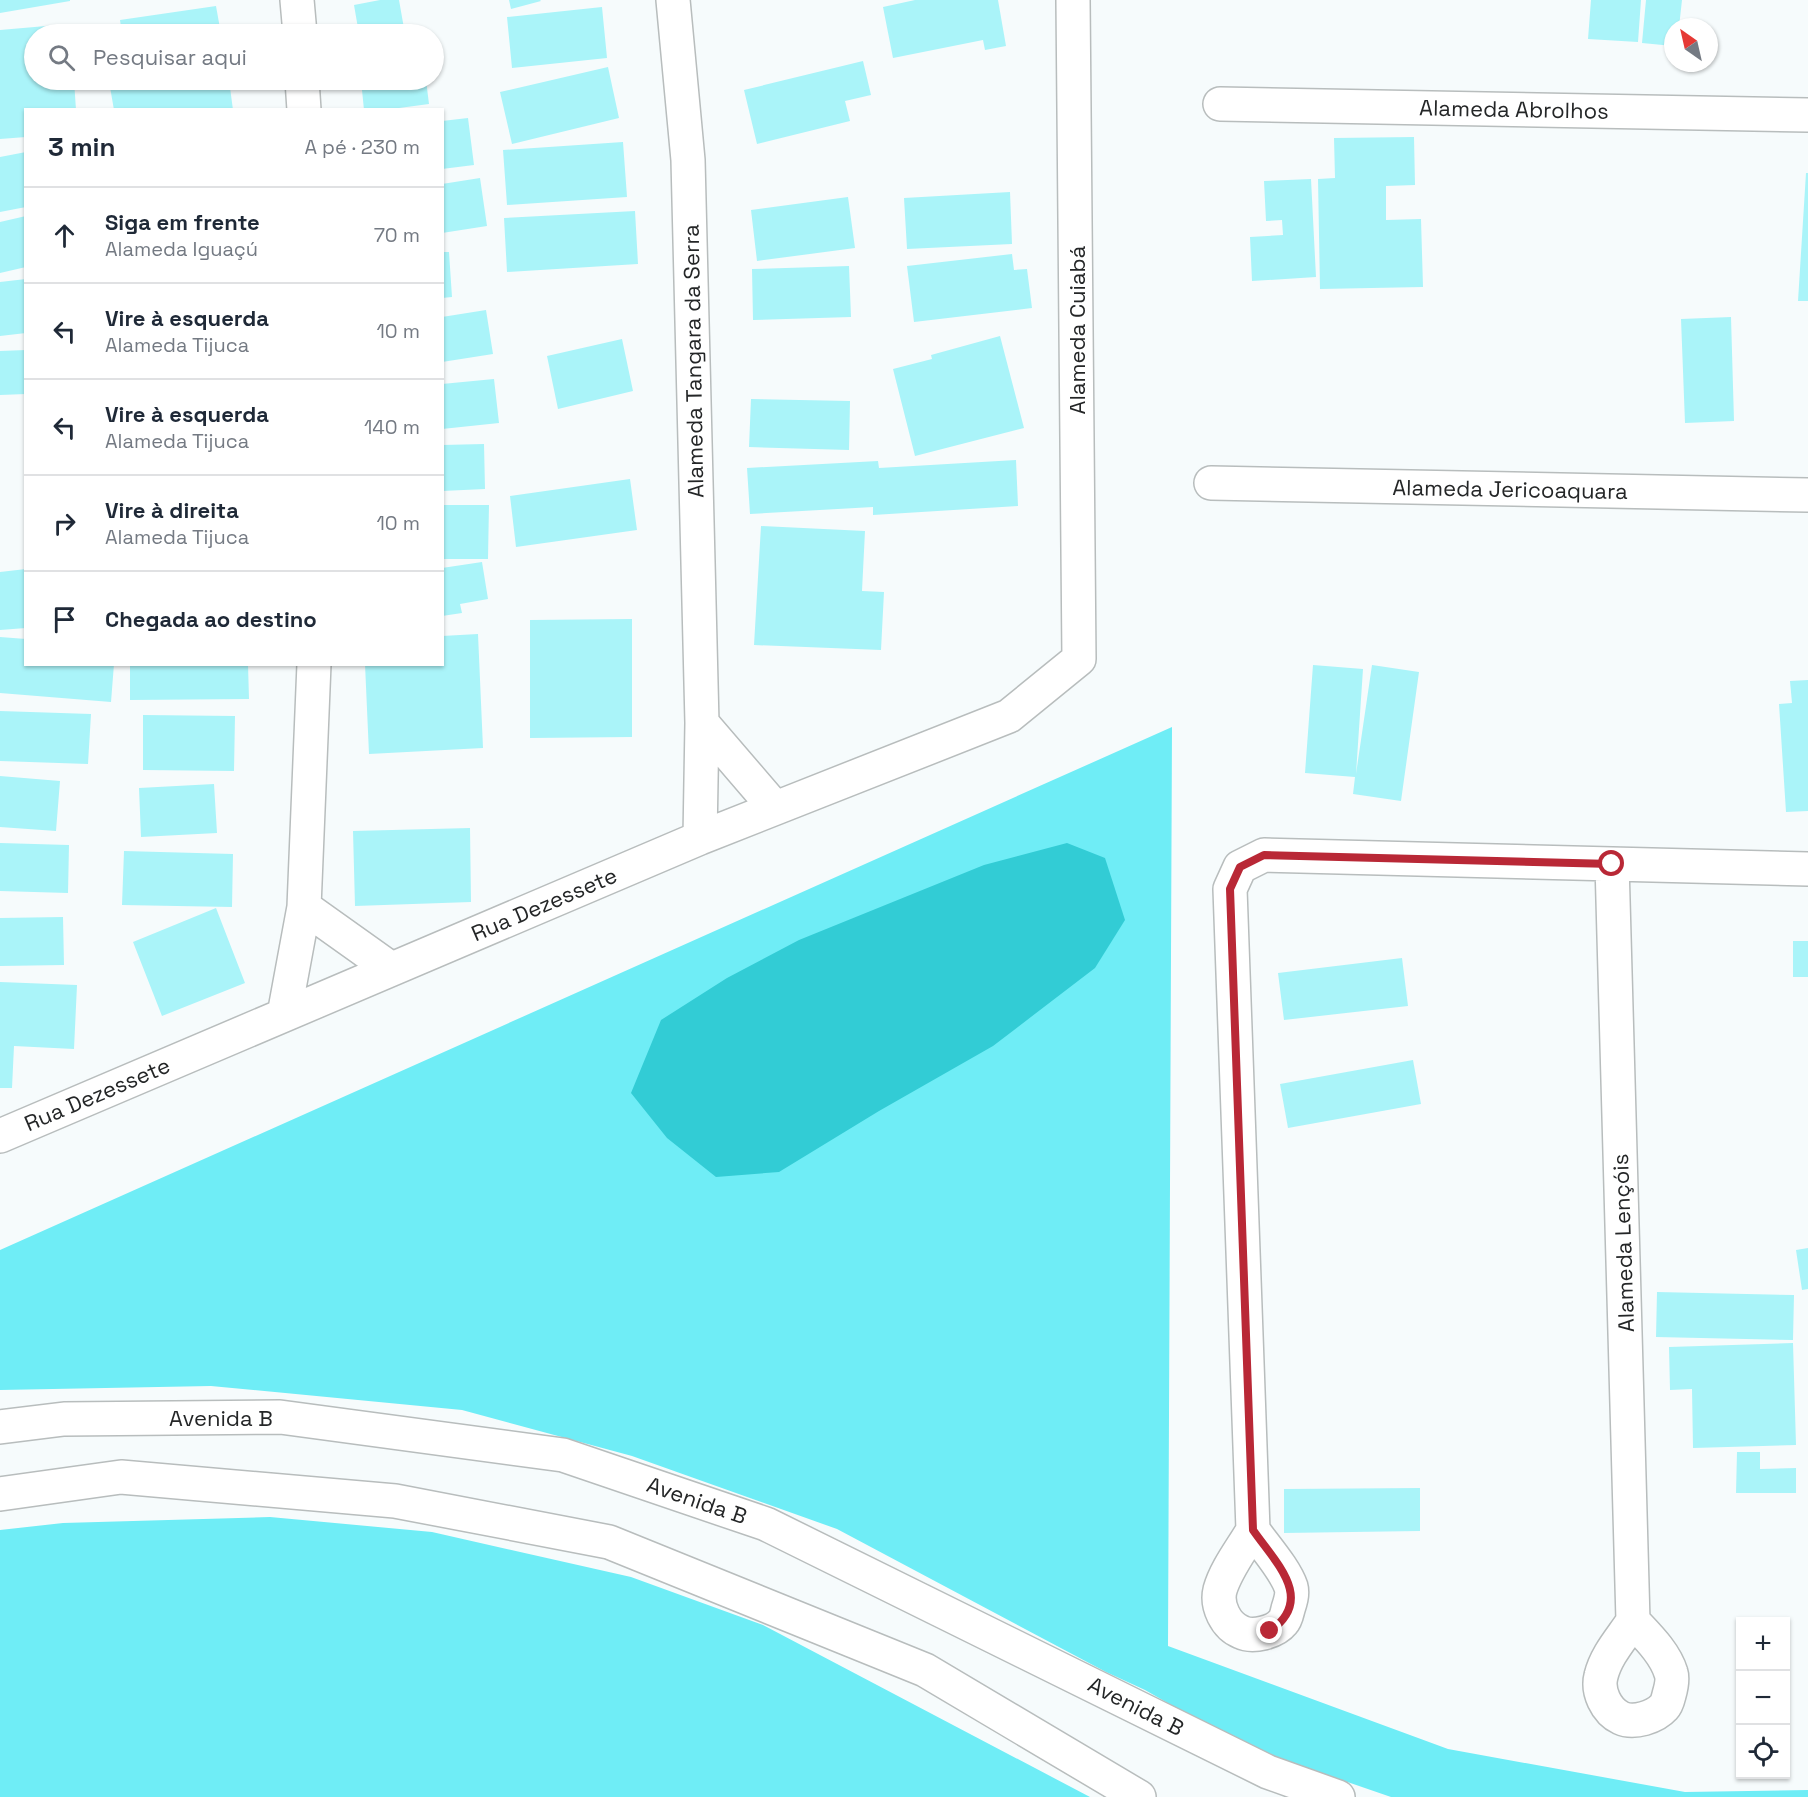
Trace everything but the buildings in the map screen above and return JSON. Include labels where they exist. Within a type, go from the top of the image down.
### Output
[{"type":"street","points":[[297,0],[299,24]]},
{"type":"street","name":"Alameda Tangara da Serra","points":[[673,0],[688,159],[702,723],[700,838]]},
{"type":"street","name":"Alameda Cuiabá","points":[[1073,0],[1079,659]]},
{"type":"street","points":[[302,90],[303,108]]},
{"type":"street","name":"Alameda Abrolhos","points":[[1220,104],[1808,115]]},
{"type":"street","name":"Alameda Jericoaquara","points":[[1211,483],[1808,495]]},
{"type":"street","name":"Rua Dezessete","points":[[0,1136],[700,838],[1009,716],[1079,659]]},
{"type":"street","points":[[284,1015],[304,907],[314,666]]},
{"type":"street","points":[[702,723],[775,808]]},
{"type":"street","points":[[1253,1530],[1230,889],[1240,867],[1264,855],[1808,869]]},
{"type":"street","name":"Alameda Lençóis","points":[[1612,864],[1634,1621]]},
{"type":"street","points":[[304,907],[391,969]]},
{"type":"street","name":"Avenida B","points":[[0,1427],[64,1419],[280,1417],[563,1455],[766,1524],[1268,1772],[1338,1797]]},
{"type":"street","points":[[0,1494],[121,1477],[395,1501],[609,1542],[925,1670],[1139,1797]]},
{"type":"shaded area","points":[[1172,727],[1168,1646],[1448,1749],[1685,1792],[1808,1790],[1808,1797],[1391,1797],[1243,1746],[1145,1690],[1106,1672],[837,1529],[632,1456],[462,1410],[211,1386],[0,1390],[0,1250]]},
{"type":"shaded area","points":[[1067,843],[1105,858],[1125,920],[1095,968],[993,1046],[879,1111],[779,1172],[716,1177],[667,1138],[631,1093],[661,1020],[727,978],[799,940],[984,865]]},
{"type":"shaded area","points":[[270,1517],[432,1532],[631,1577],[763,1625],[1090,1797],[0,1797],[0,1530],[63,1523]]},
{"type":"route","points":[[1270,1631],[1285,1621],[1292,1589],[1253,1530],[1230,889],[1240,867],[1264,855],[1612,864]]}]
